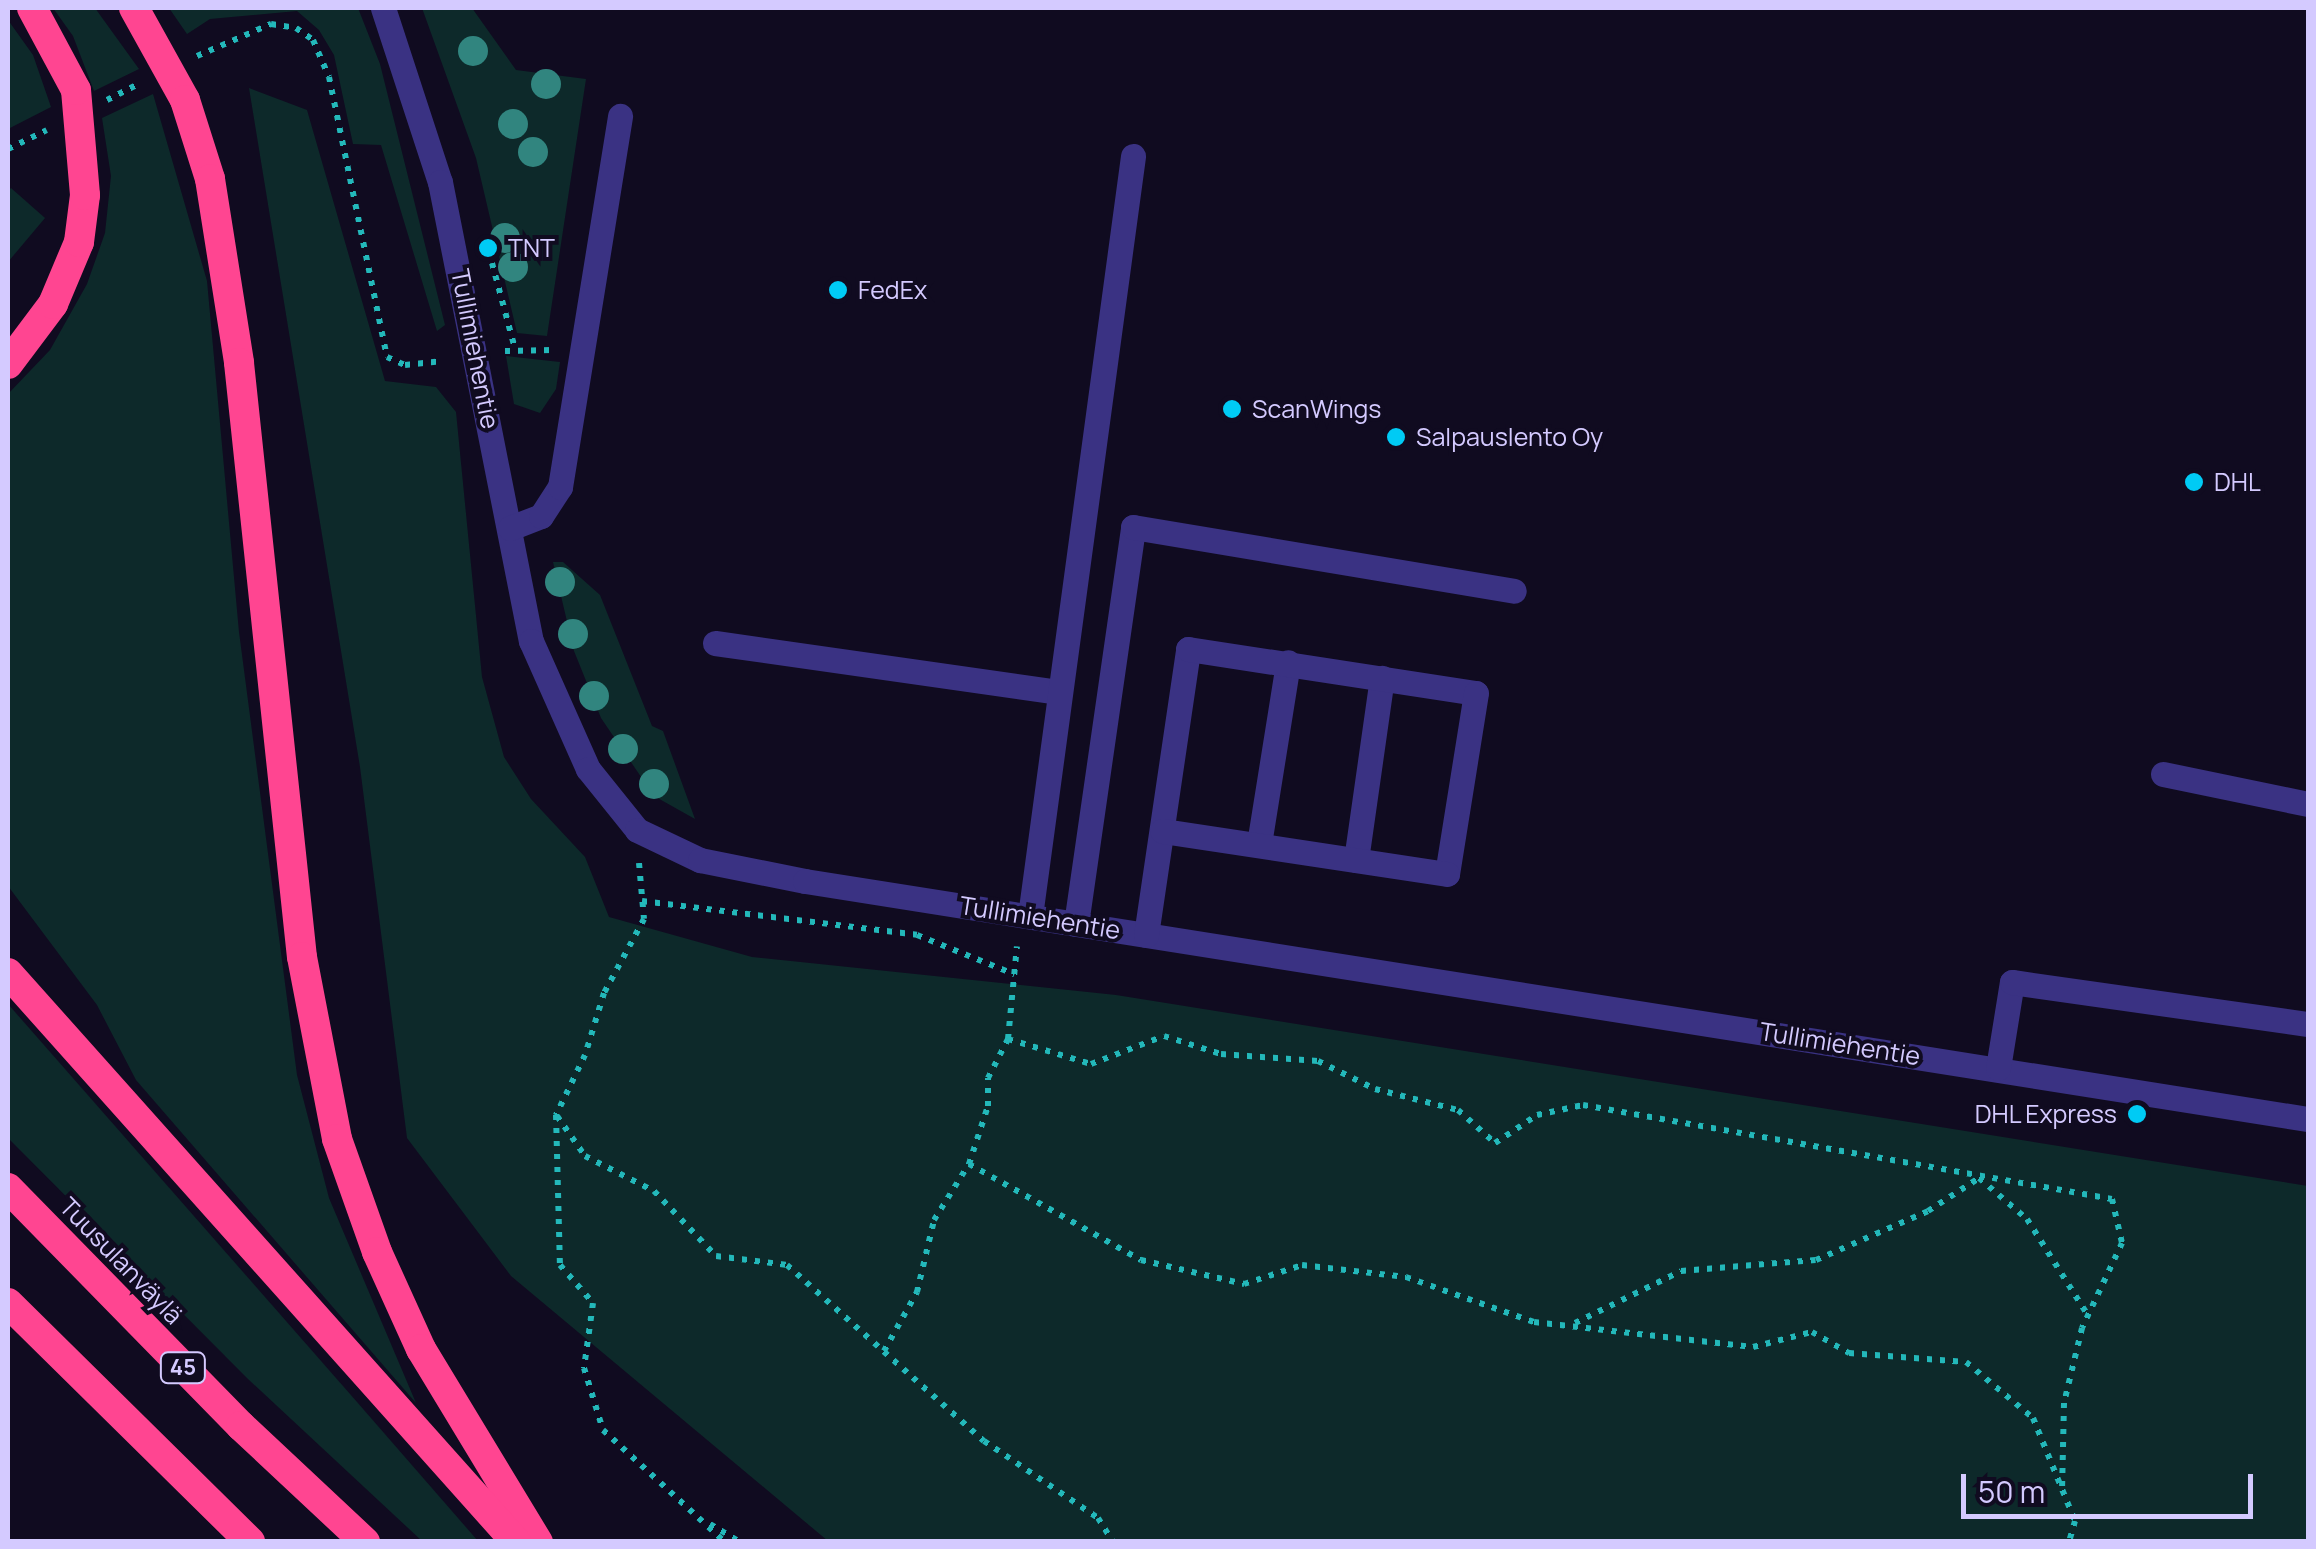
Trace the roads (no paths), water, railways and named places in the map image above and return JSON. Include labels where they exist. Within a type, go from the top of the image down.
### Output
[{"type":"highway","points":[[8,364],[53,304],[79,242],[85,195],[76,90],[32,8]]},
{"type":"highway","points":[[134,8],[164,52],[210,179],[239,362],[302,956],[338,1138],[377,1252],[421,1349],[538,1542]]},
{"type":"highway","points":[[8,973],[516,1542]]},
{"type":"highway","name":"Tuusulanväylä","points":[[8,1188],[240,1426],[365,1542]]},
{"type":"highway","points":[[8,1303],[250,1542]]},
{"type":"street","name":"Tullimiehentie","points":[[383,8],[440,182],[532,641],[588,769],[636,830],[700,860],[1076,924],[2308,1119]]},
{"type":"street","points":[[510,528],[541,516],[560,487],[620,116]]},
{"type":"street","points":[[1030,916],[1133,156]]},
{"type":"street","points":[[1076,924],[1133,528],[1514,591]]},
{"type":"street","points":[[715,643],[1060,692]]},
{"type":"street","points":[[1146,935],[1188,648],[1476,693],[1448,874],[1162,831]]},
{"type":"street","points":[[1260,844],[1288,662]]},
{"type":"street","points":[[1356,860],[1382,678]]},
{"type":"street","points":[[2162,774],[2308,804]]},
{"type":"street","points":[[1998,1068],[2012,982],[2308,1024]]},
{"type":"place","name":"TNT","points":[[488,248]]},
{"type":"place","name":"FedEx","points":[[838,290]]},
{"type":"place","name":"ScanWings","points":[[1232,409]]},
{"type":"place","name":"Salpauslento Oy","points":[[1396,437]]},
{"type":"place","name":"DHL","points":[[2194,482]]},
{"type":"place","name":"DHL Express","points":[[2137,1114]]}]
